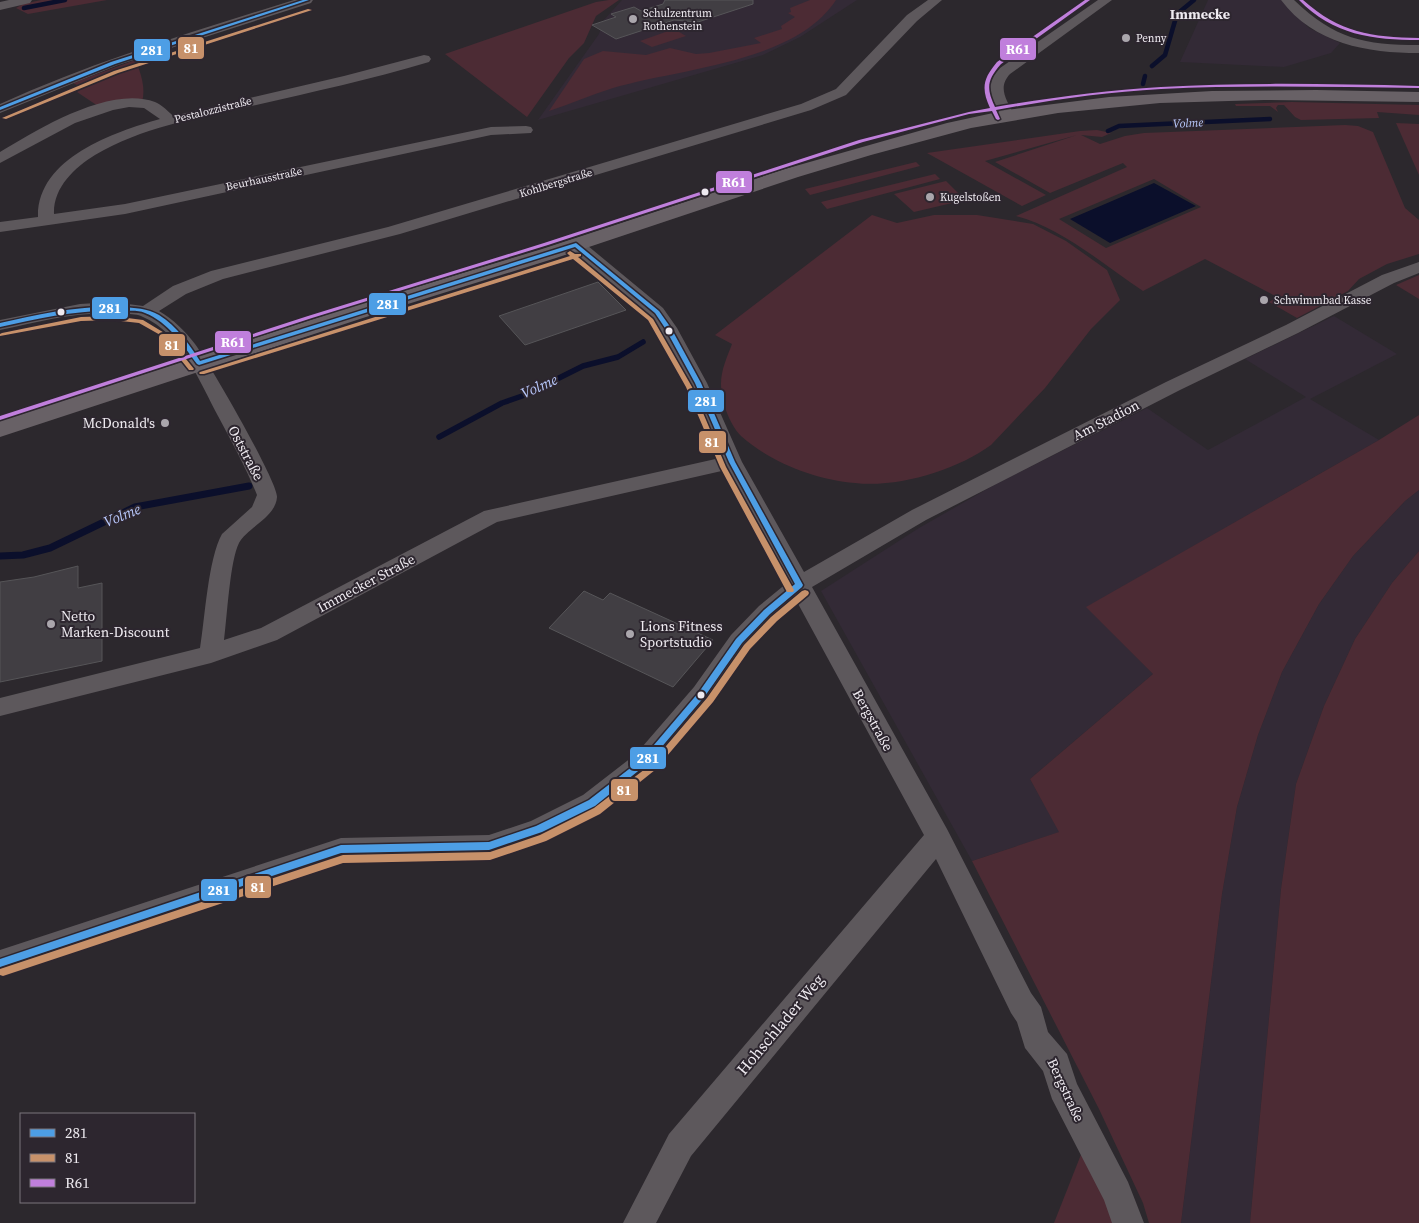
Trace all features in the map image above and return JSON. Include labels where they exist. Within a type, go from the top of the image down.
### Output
[{"type":"main road","points":[[0,429],[199,363],[576,245],[815,166],[905,140],[1007,116],[1146,100],[1219,96],[1419,98]]},
{"type":"street","points":[[0,6],[26,0]]},
{"type":"street","points":[[0,109],[34,92],[86,72],[307,0]]},
{"type":"street","name":"Kohlbergstraße","points":[[146,312],[164,298],[195,281],[217,274],[394,231],[806,107],[841,92],[869,66],[912,18],[936,0]]},
{"type":"street","points":[[1007,116],[995,90],[997,80],[1005,71],[1039,46],[1106,0]]},
{"type":"street","points":[[1287,0],[1311,23],[1342,38],[1376,48],[1419,49]]},
{"type":"street","name":"Pestalozzistraße","points":[[46,220],[47,198],[59,178],[90,152],[117,139],[170,121],[384,71],[424,58]]},
{"type":"street","points":[[0,158],[46,132],[107,107],[125,103],[145,104],[160,112],[170,121]]},
{"type":"street","name":"Beurhausstraße","points":[[0,227],[125,208],[491,131],[526,130]]},
{"type":"street","name":"Bergstraße","points":[[576,245],[657,312],[668,328],[698,383],[732,462],[938,837],[1031,1017],[1034,1038],[1056,1064],[1064,1089],[1117,1193],[1128,1223]]},
{"type":"street","name":"Am Stadion","points":[[0,963],[340,850],[489,846],[539,829],[592,803],[644,761],[702,694],[739,641],[767,612],[799,585],[928,511],[1172,386],[1292,329],[1388,279],[1419,267]]},
{"type":"street","points":[[0,326],[84,308],[114,307],[146,312],[169,326],[188,346],[199,363]]},
{"type":"street","name":"Oststraße","points":[[199,363],[258,473],[267,495],[266,501],[259,512],[230,539],[224,557],[211,654]]},
{"type":"street","name":"Immecker Straße","points":[[0,707],[211,654],[269,634],[491,516],[732,462]]},
{"type":"street","name":"Hohschlader Weg","points":[[639,1223],[680,1145],[938,837]]},
{"type":"shaded area","points":[[41,0],[107,0],[28,14],[16,8],[23,4]]},
{"type":"shaded area","points":[[619,0],[596,16],[584,43],[569,58],[527,117],[445,54],[596,2]]},
{"type":"shaded area","points":[[622,0],[857,0],[800,37],[763,55],[538,120],[599,34],[603,21]]},
{"type":"shaded area","points":[[810,0],[836,0],[817,21],[793,38],[765,50],[702,68],[613,88],[549,111],[584,59],[603,51],[646,55],[670,48],[696,54],[761,43],[754,38],[782,29],[781,26],[795,17],[788,13],[791,12],[790,8]]},
{"type":"shaded area","points":[[1208,0],[1281,0],[1309,28],[1340,43],[1331,53],[1284,67],[1180,62]]},
{"type":"shaded area","points":[[674,29],[686,36],[652,47],[640,41]]},
{"type":"shaded area","points":[[135,60],[142,81],[142,102],[101,108],[77,92],[83,88],[73,83]]},
{"type":"shaded area","points":[[1292,102],[1419,105],[1419,115],[1377,112],[1379,118],[1301,120],[1295,117],[1284,105],[1278,105],[1276,108],[1278,112],[1270,106],[1236,106],[1235,104]]},
{"type":"shaded area","points":[[1396,123],[1419,124],[1419,175]]},
{"type":"shaded area","points":[[1345,125],[1358,126],[1373,132],[1405,208],[1419,220],[1419,254],[1387,264],[1359,279],[1348,291],[1297,318],[1269,302],[1277,297],[1205,259],[1143,291],[1066,238],[1050,229],[1016,216],[1127,167],[1123,163],[1050,193],[995,162],[1077,135],[985,161],[1046,195],[1022,206],[927,153],[1080,131],[1097,130],[1111,133],[1102,137],[1081,135],[1100,144],[1125,136],[1144,133]],"holes":[[[1154,179],[1201,207],[1106,248],[1059,219]]]},
{"type":"shaded area","points":[[916,162],[920,166],[810,195],[805,189]]},
{"type":"shaded area","points":[[935,174],[940,179],[827,209],[821,202]]},
{"type":"shaded area","name":"Kugelstoßen","points":[[946,181],[965,200],[914,212],[894,194]]},
{"type":"shaded area","points":[[872,215],[897,223],[934,215],[977,215],[1033,224],[1066,241],[1107,270],[1120,300],[1091,329],[1045,388],[991,445],[961,462],[926,475],[890,483],[872,484],[840,481],[809,474],[780,462],[741,436],[729,418],[721,390],[723,369],[732,344],[715,335]]},
{"type":"shaded area","points":[[1419,275],[1419,299],[1396,285]]},
{"type":"shaded area","points":[[1334,316],[1397,354],[1310,399],[1379,440],[1087,607],[1153,674],[1030,779],[1060,832],[972,861],[821,591],[919,528],[996,484],[1147,408],[1208,450],[1306,397],[1245,359]]},
{"type":"shaded area","points":[[1419,415],[1419,490],[1405,501],[1353,556],[1319,604],[1282,672],[1258,735],[1237,807],[1222,894],[1181,1223],[1149,1223],[1143,1203],[1099,1109],[972,861],[1059,832],[1030,779],[1153,674],[1086,607],[1379,440]]},
{"type":"shaded area","points":[[1419,490],[1419,551],[1392,583],[1355,639],[1324,706],[1296,784],[1281,889],[1250,1223],[1181,1223],[1222,894],[1237,807],[1258,735],[1282,672],[1319,604],[1353,556],[1405,501]]},
{"type":"shaded area","points":[[1419,551],[1419,1223],[1250,1223],[1281,889],[1296,784],[1324,706],[1355,639],[1392,583]]},
{"type":"shaded area","points":[[1082,1152],[1107,1203],[1113,1223],[1054,1223]]},
{"type":"water","points":[[1154,183],[1196,206],[1110,243],[1070,219]]},
{"type":"building","name":"Schulzentrum Rothenstein","points":[[665,0],[753,0],[753,4],[698,22],[674,20],[616,39],[592,25],[616,17],[611,14],[634,7],[641,11],[663,4]]},
{"type":"building","points":[[598,282],[626,310],[525,345],[499,316]]},
{"type":"building","name":"Netto Marken-Discount","points":[[78,566],[78,588],[102,583],[102,661],[0,682],[0,582],[34,577]]},
{"type":"building","name":"Lions Fitness Sportstudio","points":[[584,591],[603,600],[610,593],[713,640],[673,687],[549,628]]},
{"type":"waterway","points":[[24,8],[65,0]]},
{"type":"waterway","name":"Immecke","points":[[1152,66],[1165,55],[1177,14],[1194,0]]},
{"type":"waterway","name":"Immecke","points":[[1143,84],[1145,76]]},
{"type":"waterway","name":"Volme","points":[[1108,131],[1119,126],[1270,119]]},
{"type":"waterway","name":"Volme","points":[[439,437],[502,403],[525,395],[583,366],[618,357],[643,342]]},
{"type":"waterway","name":"Volme","points":[[0,556],[23,555],[50,548],[135,507],[249,486]]},
{"type":"transit line","name":"281","points":[[0,109],[113,63],[307,0]]},
{"type":"transit line","name":"R61","points":[[998,119],[986,90],[988,78],[992,71],[999,63],[1088,0]]},
{"type":"transit line","name":"R61","points":[[1301,0],[1327,21],[1356,33],[1386,38],[1419,39]]},
{"type":"transit line","name":"81","points":[[4,118],[116,72],[310,10]]},
{"type":"transit line","name":"R61","points":[[0,418],[310,317],[546,244],[861,141],[969,113],[1056,98],[1160,88],[1264,85],[1419,87]]},
{"type":"transit line","name":"281","points":[[576,245],[657,312],[668,328],[698,383],[732,462],[799,585]]},
{"type":"transit line","name":"281","points":[[199,363],[576,245]]},
{"type":"transit line","name":"81","points":[[570,253],[650,319],[689,387],[723,467],[790,590]]},
{"type":"transit line","name":"81","points":[[202,373],[579,255]]},
{"type":"transit line","name":"281","points":[[0,325],[77,310],[109,308],[142,310],[156,316],[170,327],[199,363]]},
{"type":"transit line","name":"81","points":[[2,335],[81,319],[112,318],[141,321],[164,335],[191,369]]},
{"type":"transit line","name":"281","points":[[0,963],[341,849],[489,846],[539,829],[592,803],[645,761],[702,694],[739,641],[767,612],[799,585]]},
{"type":"transit line","name":"81","points":[[3,972],[343,859],[490,856],[543,838],[597,811],[652,768],[710,700],[747,647],[774,619],[805,593]]},
{"type":"place","name":"Schulzentrum Rothenstein","points":[[633,19]]},
{"type":"place","name":"Penny","points":[[1126,38]]},
{"type":"place","name":"Kugelstoßen","points":[[930,197]]},
{"type":"place","name":"Schwimmbad Kasse","points":[[1264,300]]},
{"type":"place","name":"McDonald's","points":[[165,423]]},
{"type":"place","name":"Netto Marken-Discount","points":[[51,624]]},
{"type":"place","name":"Lions Fitness Sportstudio","points":[[630,634]]},
{"type":"district","name":"Immecke","points":[[1200,14]]}]
